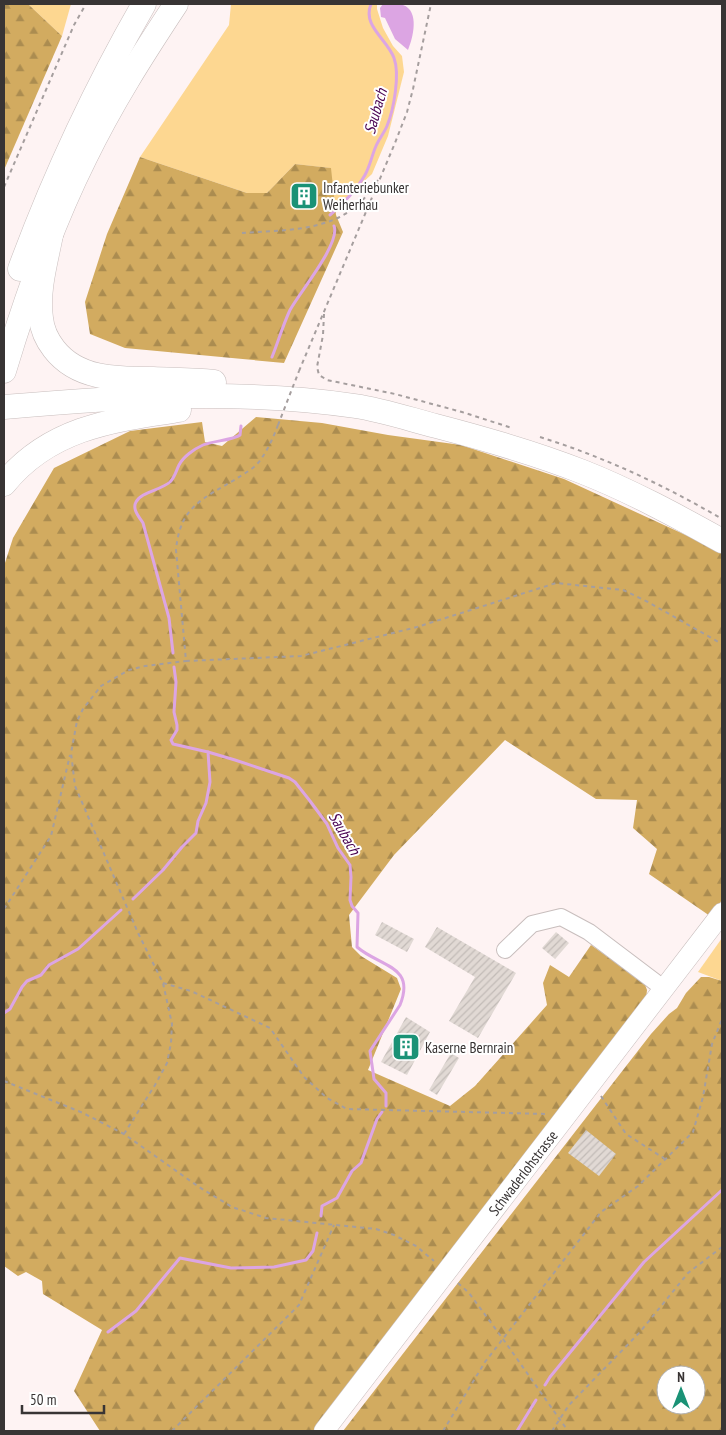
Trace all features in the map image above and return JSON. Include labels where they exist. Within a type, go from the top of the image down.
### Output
[{"type":"highway","points":[[4,317],[36,226],[71,144],[102,80],[144,4]]},
{"type":"highway","points":[[4,371],[34,278],[85,157],[145,52],[176,4]]},
{"type":"highway","points":[[51,235],[41,296],[41,318],[45,333],[52,347],[63,359],[77,369],[93,375],[120,378],[227,383],[356,407],[439,427],[514,448],[584,472],[643,499],[722,541]]},
{"type":"highway","points":[[15,411],[102,400],[198,396],[297,400],[356,407]]},
{"type":"highway","points":[[15,411],[200,406],[269,408],[295,409],[439,427]]},
{"type":"highway","points":[[4,484],[18,468],[38,452],[75,432],[115,420],[200,406]]},
{"type":"main road","name":"Schwaderlohstrasse","points":[[324,1431],[722,913]]},
{"type":"lane","points":[[505,950],[532,924],[561,917],[589,932],[663,988]]},
{"type":"path","points":[[4,187],[74,26],[86,4]]},
{"type":"path","points":[[186,661],[176,550],[182,524],[189,512],[211,492],[257,464],[272,440],[407,112],[431,4]]},
{"type":"path","points":[[242,233],[312,227],[336,219],[354,208],[380,178]]},
{"type":"path","points":[[4,908],[51,836],[77,721],[83,709],[100,686],[129,670],[186,661],[301,656],[416,627],[556,583],[623,590],[722,644]]},
{"type":"path","points":[[71,752],[75,786],[138,933],[163,983],[172,1024],[172,1043],[166,1063],[155,1085],[124,1134]]},
{"type":"path","points":[[163,983],[191,991],[270,1028],[304,1077],[327,1098],[347,1108],[567,1114]]},
{"type":"path","points":[[443,1431],[485,1362],[601,1212],[638,1186],[692,1132],[703,1097],[712,1044],[722,1019]]},
{"type":"path","points":[[4,1081],[83,1113],[124,1134],[199,1187],[232,1207],[266,1218],[376,1230],[394,1235],[416,1246],[431,1258]]},
{"type":"path","points":[[599,1094],[626,1134],[664,1159]]},
{"type":"path","points":[[172,1431],[299,1305],[334,1226]]},
{"type":"path","points":[[552,1431],[569,1405],[640,1332],[688,1273],[722,1247]]},
{"type":"path","points":[[469,1293],[568,1431]]},
{"type":"shaded area","points":[[28,4],[71,4],[62,36]]},
{"type":"shaded area","points":[[231,4],[377,4],[383,28],[393,46],[402,56],[404,72],[388,136],[372,174],[335,208],[330,168],[295,164],[267,193],[247,193],[140,157],[229,25]]},
{"type":"shaded area","points":[[383,4],[401,4],[412,13],[414,25],[408,50],[395,39],[385,18],[381,17],[380,8]]},
{"type":"shaded area","points":[[722,938],[722,981],[698,972]]},
{"type":"green space","points":[[4,4],[28,4],[62,36],[4,170]]},
{"type":"green space","points":[[140,157],[247,193],[267,193],[295,164],[331,168],[336,215],[343,232],[284,363],[125,348],[90,334],[85,302],[107,234]]},
{"type":"green space","points":[[256,417],[322,423],[388,435],[461,445],[564,479],[690,537],[722,554],[722,900],[710,916],[649,874],[657,849],[633,828],[637,800],[596,799],[505,740],[394,855],[349,915],[352,947],[361,956],[397,978],[401,989],[368,1070],[450,1106],[475,1086],[547,1005],[543,983],[550,965],[569,977],[591,945],[644,982],[647,990],[646,999],[315,1431],[100,1431],[74,1391],[102,1330],[43,1294],[42,1281],[26,1272],[18,1276],[4,1266],[4,566],[13,538],[54,468],[130,431],[202,422],[205,442],[222,446]]},
{"type":"green space","points":[[701,977],[722,981],[722,1431],[343,1431],[651,1034],[677,1008],[686,993]]},
{"type":"building","name":"Infanteriebunker Weiherhau","points":[[294,191],[315,191],[312,209],[293,201]]},
{"type":"building","points":[[382,922],[414,939],[407,952],[375,935]]},
{"type":"building","points":[[437,927],[516,973],[478,1038],[449,1021],[475,977],[425,947]]},
{"type":"building","points":[[556,932],[569,943],[555,959],[542,948]]},
{"type":"building","name":"Kaserne Bernrain","points":[[406,1017],[430,1032],[407,1075],[381,1062]]},
{"type":"building","points":[[451,1053],[459,1058],[437,1095],[429,1090]]},
{"type":"building","points":[[586,1130],[616,1154],[599,1176],[568,1153]]},
{"type":"waterway","name":"Saubach","points":[[330,215],[358,186],[365,175],[376,146],[387,126],[394,101],[396,65],[391,51],[372,26],[369,12],[371,4]]},
{"type":"waterway","name":"Saubach","points":[[272,357],[290,310],[326,256],[334,234],[334,226]]},
{"type":"waterway","name":"Saubach","points":[[173,653],[169,618],[143,523],[136,513],[135,505],[142,496],[170,482],[186,456],[207,444],[237,437],[240,435],[241,426]]},
{"type":"waterway","name":"Saubach","points":[[133,899],[163,870],[196,833],[198,821],[206,803],[210,782],[208,752],[173,744],[171,740],[177,730],[174,712],[176,682],[174,667]]},
{"type":"waterway","name":"Saubach","points":[[208,752],[289,778],[295,782],[327,824],[338,848],[350,865],[350,900],[358,913],[357,947],[366,954],[393,968],[403,982],[404,992],[400,1005],[370,1051],[374,1079],[386,1093],[386,1106]]},
{"type":"waterway","points":[[4,1013],[10,1009],[27,981],[41,975],[49,965],[78,949],[121,910]]},
{"type":"waterway","points":[[321,1216],[322,1206],[337,1198],[352,1171],[361,1163],[377,1119],[382,1112]]},
{"type":"waterway","points":[[545,1385],[644,1262],[722,1190]]},
{"type":"waterway","points":[[108,1332],[136,1311],[180,1258],[231,1268],[274,1267],[306,1260],[313,1251],[317,1233]]},
{"type":"waterway","points":[[517,1431],[536,1400]]},
{"type":"place","name":"Infanteriebunker Weiherhau","points":[[304,196]]},
{"type":"place","name":"Kaserne Bernrain","points":[[406,1047]]}]
